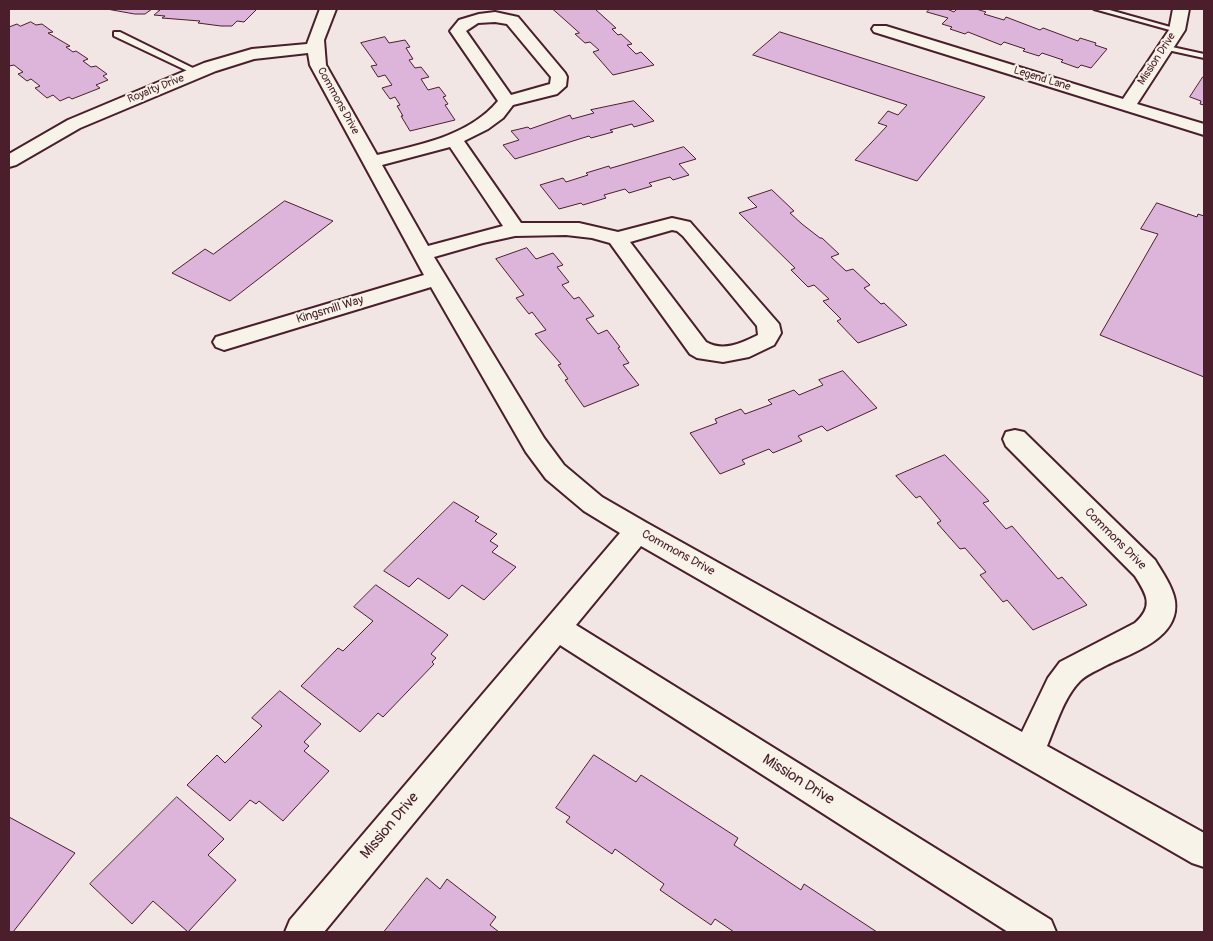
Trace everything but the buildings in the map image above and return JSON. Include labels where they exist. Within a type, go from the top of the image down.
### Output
[{"type":"street","name":"Mission Drive","points":[[1127,106],[1177,30],[1181,9]]},
{"type":"street","points":[[314,48],[316,36],[326,20],[328,10]]},
{"type":"street","points":[[371,162],[454,139],[483,124],[500,110],[507,100],[554,89],[559,83],[559,76],[512,20],[504,17],[490,17],[463,24],[458,29],[459,34],[507,100]]},
{"type":"street","name":"Legend Lane","points":[[880,29],[1204,130]]},
{"type":"street","name":"Royalty Drive","points":[[9,161],[45,139],[89,117],[227,60],[252,54],[314,48]]},
{"type":"street","name":"Commons Drive","points":[[314,48],[318,65],[422,254],[535,445],[556,472],[593,504],[638,531],[1204,851]]},
{"type":"street","points":[[454,139],[515,230]]},
{"type":"street","points":[[422,254],[480,237],[515,230],[568,229],[586,231],[616,239],[664,225],[683,226],[768,324],[770,333],[766,340],[722,356],[703,352],[698,348],[616,239]]},
{"type":"street","name":"Kingsmill Way","points":[[224,342],[436,278]]},
{"type":"street","name":"Commons Drive","points":[[1015,439],[1145,568],[1161,598],[1158,618],[1152,627],[1081,664],[1064,678],[1029,751]]},
{"type":"street","name":"Mission Drive","points":[[302,932],[638,531]]},
{"type":"street","name":"Mission Drive","points":[[556,628],[1039,932]]},
{"type":"lane","points":[[1098,9],[1177,30]]},
{"type":"lane","points":[[117,34],[197,72]]},
{"type":"lane","points":[[1166,47],[1204,56]]}]
